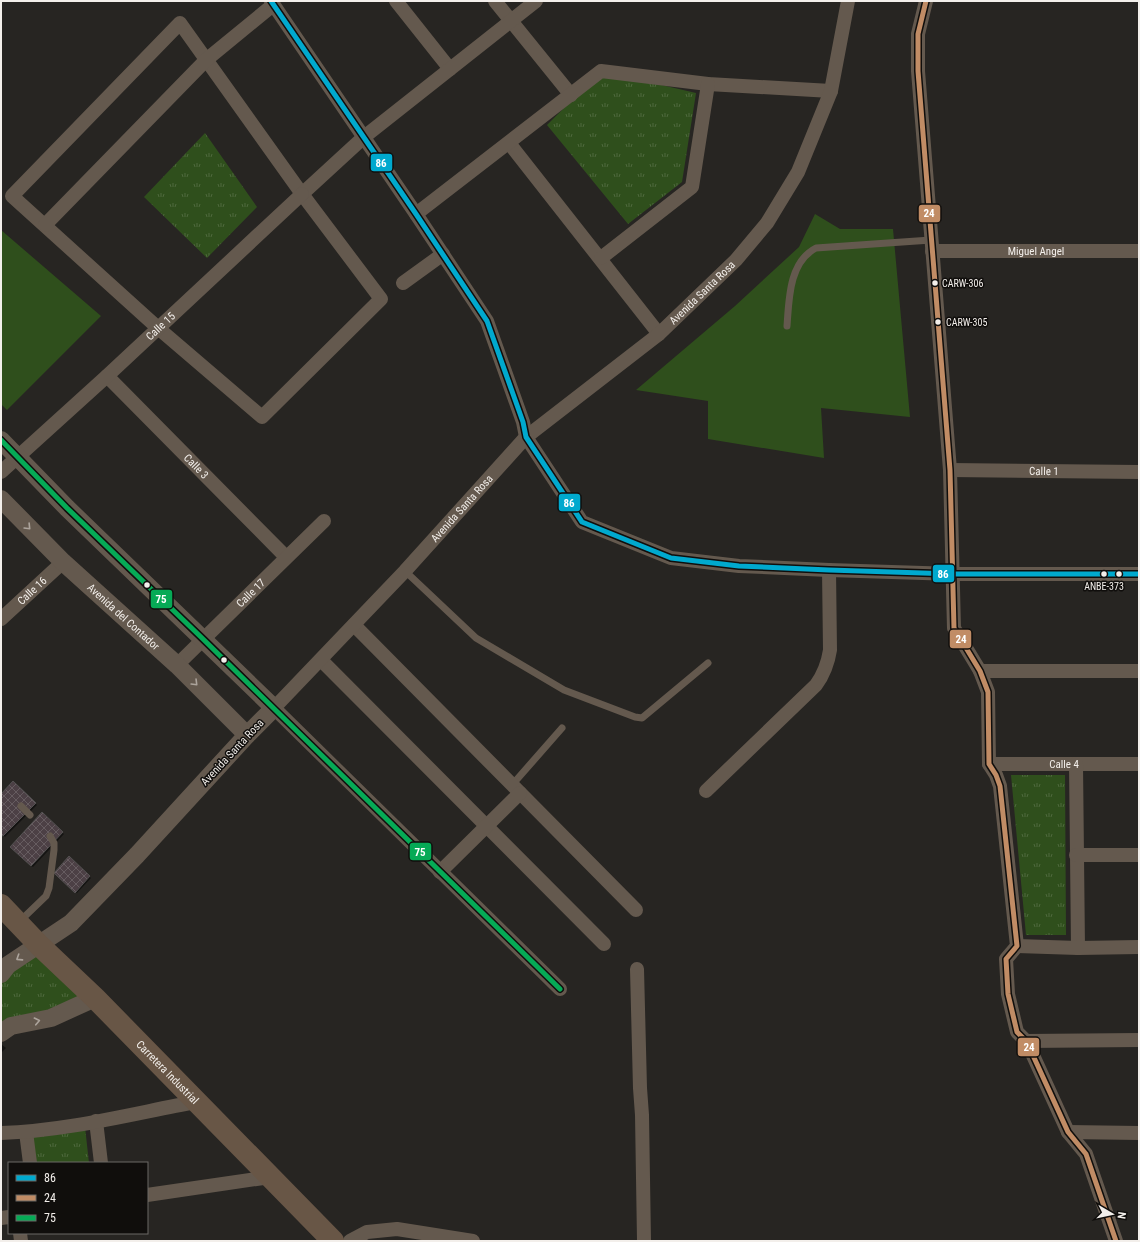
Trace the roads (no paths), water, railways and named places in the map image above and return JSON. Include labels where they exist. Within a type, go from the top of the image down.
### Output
[{"type":"highway","name":"Carretera Industrial","points":[[1,905],[333,1241]]},
{"type":"street","points":[[396,1],[450,69]]},
{"type":"street","points":[[496,1],[571,95]]},
{"type":"street","name":"Calle 15","points":[[1,472],[107,376],[364,137],[536,1]]},
{"type":"street","name":"Avenida Santa Rosa","points":[[1,974],[8,965],[71,923],[137,855],[247,735],[321,660],[405,571],[526,437],[660,334],[736,260],[768,223],[798,172],[831,91],[848,1]]},
{"type":"street","points":[[926,1],[918,34],[918,71],[950,470],[954,574],[954,628],[980,671],[988,692],[989,764],[996,775],[1000,786],[1017,946],[1006,959],[1008,994],[1017,1032],[1026,1041],[1068,1132],[1086,1154],[1116,1241]]},
{"type":"street","points":[[45,225],[206,60],[272,3],[487,321],[523,422],[526,437],[582,522],[671,558],[739,566],[954,574],[1139,574]]},
{"type":"street","points":[[180,23],[302,194],[381,299],[262,417],[158,328],[12,196],[180,23]]},
{"type":"street","points":[[416,214],[601,72],[708,84],[831,91]]},
{"type":"street","points":[[601,258],[692,187],[708,84]]},
{"type":"street","points":[[508,143],[660,334]]},
{"type":"street","name":"Miguel Angel","points":[[932,246],[1139,252]]},
{"type":"street","points":[[403,283],[443,254]]},
{"type":"street","name":"Calle 3","points":[[107,376],[286,557]]},
{"type":"street","points":[[1,440],[67,508],[274,708],[560,989]]},
{"type":"street","name":"Calle 1","points":[[950,470],[1139,472]]},
{"type":"street","name":"Avenida del Contador","points":[[1,499],[63,562],[177,665],[247,735]]},
{"type":"street","name":"Calle 17","points":[[177,665],[324,521]]},
{"type":"street","name":"Calle 16","points":[[1,619],[63,562]]},
{"type":"street","points":[[706,791],[816,685],[820,679],[826,666],[830,650],[829,570]]},
{"type":"street","points":[[354,625],[636,910]]},
{"type":"street","points":[[321,660],[604,944]]},
{"type":"street","points":[[980,671],[1139,671]]},
{"type":"street","name":"Calle 4","points":[[989,764],[1139,764]]},
{"type":"street","points":[[1076,764],[1078,948]]},
{"type":"street","points":[[440,872],[486,826],[516,789]]},
{"type":"street","points":[[1076,855],[1139,855]]},
{"type":"street","points":[[1017,946],[1078,948],[1139,947]]},
{"type":"street","points":[[637,969],[642,1115],[644,1241]]},
{"type":"street","points":[[1,1033],[11,1026],[51,1018],[94,998]]},
{"type":"street","points":[[1026,1041],[1139,1040]]},
{"type":"street","points":[[1,1133],[26,1132],[96,1121],[195,1102]]},
{"type":"street","points":[[96,1121],[101,1162]]},
{"type":"street","points":[[26,1132],[30,1162]]},
{"type":"street","points":[[1068,1132],[1139,1133]]},
{"type":"street","points":[[148,1195],[270,1177]]},
{"type":"street","points":[[350,1241],[367,1232],[397,1229],[473,1241]]},
{"type":"lane","points":[[787,326],[789,292],[796,270],[808,252],[816,248],[932,246]]},
{"type":"lane","points":[[405,571],[476,638],[564,690],[635,717],[642,718],[708,663]]},
{"type":"lane","points":[[516,789],[562,728]]},
{"type":"lane","points":[[20,806],[30,815]]},
{"type":"lane","points":[[18,923],[46,896],[49,888],[54,850],[54,843],[50,836]]},
{"type":"place","name":"CARW-306","points":[[935,283]]},
{"type":"place","name":"CARW-305","points":[[938,322]]},
{"type":"place","name":"ANBE-373","points":[[1104,574]]}]
